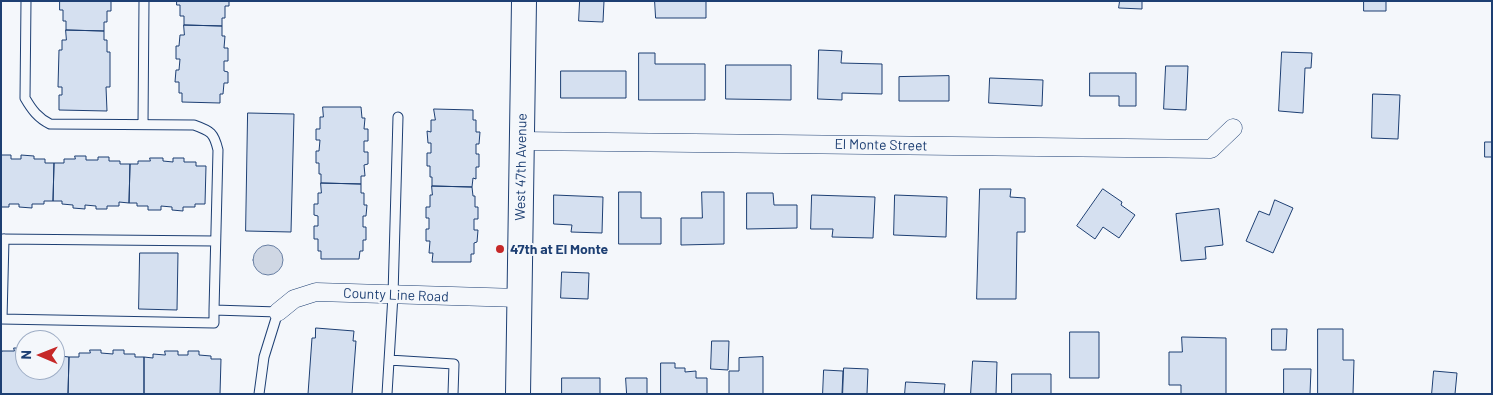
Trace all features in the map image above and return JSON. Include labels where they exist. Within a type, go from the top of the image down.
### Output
[{"type":"street","name":"West 47th Avenue","points":[[518,394],[524,1]]},
{"type":"street","name":"El Monte Street","points":[[521,142],[1211,149],[1233,128]]},
{"type":"street","name":"County Line Road","points":[[278,312],[294,299],[316,292],[520,298]]},
{"type":"lane","points":[[26,1],[25,98],[40,119],[50,124],[194,125],[206,129],[215,138],[218,150],[214,323],[2,319],[2,239],[215,242]]},
{"type":"lane","points":[[142,124],[144,1]]},
{"type":"lane","points":[[387,394],[393,295],[398,117]]},
{"type":"lane","points":[[214,310],[278,312],[264,357],[258,394]]},
{"type":"lane","points":[[389,360],[454,364],[454,394]]},
{"type":"shaded area","points":[[268,245],[279,249],[283,260],[279,271],[268,275],[257,271],[253,260],[257,249]]},
{"type":"building","points":[[60,1],[111,1],[111,11],[107,11],[107,22],[104,22],[104,31],[66,30],[66,21],[63,21],[63,10],[60,10]]},
{"type":"building","points":[[177,1],[229,1],[229,6],[225,6],[225,18],[222,18],[222,26],[184,25],[184,16],[180,16],[180,5],[177,5]]},
{"type":"building","points":[[580,1],[604,1],[603,22],[579,21]]},
{"type":"building","points":[[655,1],[706,1],[706,18],[656,18]]},
{"type":"building","points":[[1120,1],[1142,1],[1142,9],[1119,8]]},
{"type":"building","points":[[1364,1],[1386,1],[1386,11],[1364,11]]},
{"type":"building","points":[[184,25],[222,26],[222,36],[225,36],[224,48],[228,48],[228,61],[224,61],[224,71],[228,72],[228,83],[224,83],[223,94],[220,94],[220,103],[182,102],[182,93],[179,93],[179,82],[175,82],[176,70],[179,70],[180,59],[176,59],[176,46],[179,46],[180,35],[184,35]]},
{"type":"building","points":[[66,30],[104,31],[104,40],[107,40],[107,52],[110,52],[110,87],[106,87],[107,111],[59,110],[59,95],[62,95],[62,87],[58,87],[59,50],[62,50],[62,40],[66,40]]},
{"type":"building","points":[[819,50],[842,51],[841,63],[882,64],[882,94],[842,93],[842,100],[818,99]]},
{"type":"building","points":[[1282,52],[1312,53],[1311,68],[1305,68],[1303,113],[1279,111]]},
{"type":"building","points":[[639,53],[655,53],[655,64],[705,64],[705,100],[639,100]]},
{"type":"building","points":[[726,65],[791,65],[791,100],[726,99]]},
{"type":"building","points":[[1166,66],[1188,66],[1186,110],[1164,109]]},
{"type":"building","points":[[561,71],[626,71],[626,98],[561,98]]},
{"type":"building","points":[[1090,73],[1136,73],[1136,106],[1119,106],[1119,96],[1090,96]]},
{"type":"building","points":[[949,76],[949,101],[899,101],[899,77]]},
{"type":"building","points":[[990,78],[1043,80],[1042,106],[989,103]]},
{"type":"building","points":[[1373,94],[1400,95],[1398,139],[1372,138]]},
{"type":"building","points":[[323,107],[361,107],[362,118],[365,118],[364,129],[368,129],[368,141],[364,141],[364,152],[368,152],[368,164],[364,165],[365,176],[361,176],[361,184],[321,183],[319,163],[316,163],[316,151],[319,151],[320,140],[316,140],[316,129],[320,129],[320,117],[323,117]]},
{"type":"building","points":[[434,109],[473,110],[473,120],[476,120],[476,132],[480,132],[479,144],[476,144],[476,154],[479,154],[479,167],[476,167],[476,179],[473,178],[472,187],[432,186],[430,166],[427,166],[427,153],[431,153],[431,143],[428,143],[427,131],[431,132],[431,120],[435,120]]},
{"type":"building","points":[[248,113],[294,114],[291,232],[246,231]]},
{"type":"building","points":[[1485,142],[1492,142],[1492,157],[1485,157]]},
{"type":"building","points":[[1,155],[11,155],[11,159],[21,159],[21,155],[34,156],[34,159],[45,159],[45,163],[54,163],[53,201],[44,201],[44,204],[32,204],[32,208],[19,207],[19,204],[9,204],[9,207],[1,207]]},
{"type":"building","points":[[75,156],[86,156],[86,160],[98,160],[98,157],[109,157],[109,161],[120,161],[120,164],[130,164],[129,203],[119,202],[119,206],[107,206],[107,209],[96,209],[96,206],[85,205],[85,209],[73,208],[73,205],[62,204],[62,201],[53,201],[54,163],[64,163],[64,159],[75,159]]},
{"type":"building","points":[[150,158],[163,158],[163,161],[173,162],[173,158],[184,158],[184,162],[196,162],[196,166],[206,166],[205,204],[195,204],[195,207],[183,207],[183,211],[161,206],[161,210],[148,210],[148,206],[137,206],[137,203],[129,203],[130,164],[138,164],[138,161],[150,161]]},
{"type":"building","points":[[321,183],[361,184],[361,193],[364,193],[364,205],[367,205],[366,216],[363,216],[363,227],[366,227],[366,240],[363,240],[363,251],[360,251],[359,259],[321,259],[321,251],[318,251],[318,239],[314,239],[314,226],[318,226],[318,216],[314,215],[314,204],[318,204],[318,193],[321,193]]},
{"type":"building","points":[[432,186],[472,187],[473,196],[475,196],[475,207],[478,207],[478,219],[474,219],[474,230],[478,230],[477,242],[474,243],[474,254],[471,254],[471,262],[432,262],[433,253],[429,253],[430,241],[426,241],[426,229],[429,229],[429,218],[426,218],[426,207],[430,207]]},
{"type":"building","points":[[980,189],[1011,189],[1010,197],[1025,198],[1025,232],[1017,232],[1016,299],[977,299]]},
{"type":"building","points":[[1103,189],[1122,202],[1121,205],[1135,215],[1119,238],[1103,227],[1095,239],[1077,226]]},
{"type":"building","points":[[619,192],[641,192],[641,218],[661,218],[661,244],[619,244]]},
{"type":"building","points":[[702,192],[724,192],[724,244],[681,245],[681,218],[702,218]]},
{"type":"building","points":[[747,193],[773,193],[774,205],[797,205],[797,228],[747,229]]},
{"type":"building","points":[[554,195],[603,197],[602,233],[571,232],[572,225],[554,224]]},
{"type":"building","points":[[812,195],[875,197],[873,238],[832,237],[833,229],[811,229]]},
{"type":"building","points":[[895,195],[947,197],[946,237],[894,235]]},
{"type":"building","points":[[1275,200],[1293,208],[1273,253],[1246,241],[1259,211],[1269,215]]},
{"type":"building","points":[[1219,209],[1223,245],[1205,247],[1206,259],[1181,261],[1176,214]]},
{"type":"building","points":[[140,253],[178,253],[177,310],[139,309]]},
{"type":"building","points":[[562,272],[589,273],[588,299],[561,298]]},
{"type":"building","points":[[316,328],[354,331],[353,341],[356,341],[352,394],[308,394],[312,338],[315,338]]},
{"type":"building","points":[[1272,329],[1287,329],[1286,350],[1272,350]]},
{"type":"building","points":[[1318,329],[1343,329],[1343,360],[1354,360],[1353,394],[1318,394]]},
{"type":"building","points":[[1070,332],[1099,332],[1099,378],[1070,378]]},
{"type":"building","points":[[1182,337],[1226,338],[1226,394],[1181,394],[1181,385],[1169,385],[1169,352],[1182,352]]},
{"type":"building","points":[[712,341],[729,341],[728,370],[711,369]]},
{"type":"building","points":[[15,348],[15,380],[65,380],[65,357],[69,357],[68,394],[1,394],[1,354],[2,351],[14,351]]},
{"type":"building","points":[[90,350],[101,350],[101,353],[113,354],[113,350],[124,350],[124,354],[135,354],[135,357],[144,357],[144,394],[68,394],[69,357],[79,357],[79,353],[90,353]]},
{"type":"building","points":[[165,351],[178,351],[178,355],[188,355],[188,351],[199,351],[199,355],[211,356],[211,359],[221,359],[220,394],[144,394],[144,357],[153,358],[153,354],[165,355]]},
{"type":"building","points":[[763,357],[763,394],[729,394],[729,371],[739,371],[739,358]]},
{"type":"building","points":[[973,361],[997,362],[996,394],[971,394]]},
{"type":"building","points":[[661,363],[675,363],[675,368],[685,368],[685,372],[696,371],[696,378],[707,378],[707,394],[661,394]]},
{"type":"building","points":[[844,368],[868,369],[867,394],[843,394]]},
{"type":"building","points":[[1284,369],[1311,369],[1310,394],[1284,394]]},
{"type":"building","points":[[824,370],[843,371],[842,394],[823,394]]},
{"type":"building","points":[[1434,371],[1457,373],[1455,394],[1432,394]]},
{"type":"building","points":[[1012,374],[1051,374],[1051,394],[1012,394]]},
{"type":"building","points":[[562,378],[600,378],[600,394],[562,394]]},
{"type":"building","points":[[626,378],[647,378],[647,394],[627,394]]},
{"type":"building","points":[[906,382],[945,384],[944,394],[905,394]]},
{"type":"place","name":"47th at El Monte","points":[[500,249]]}]
